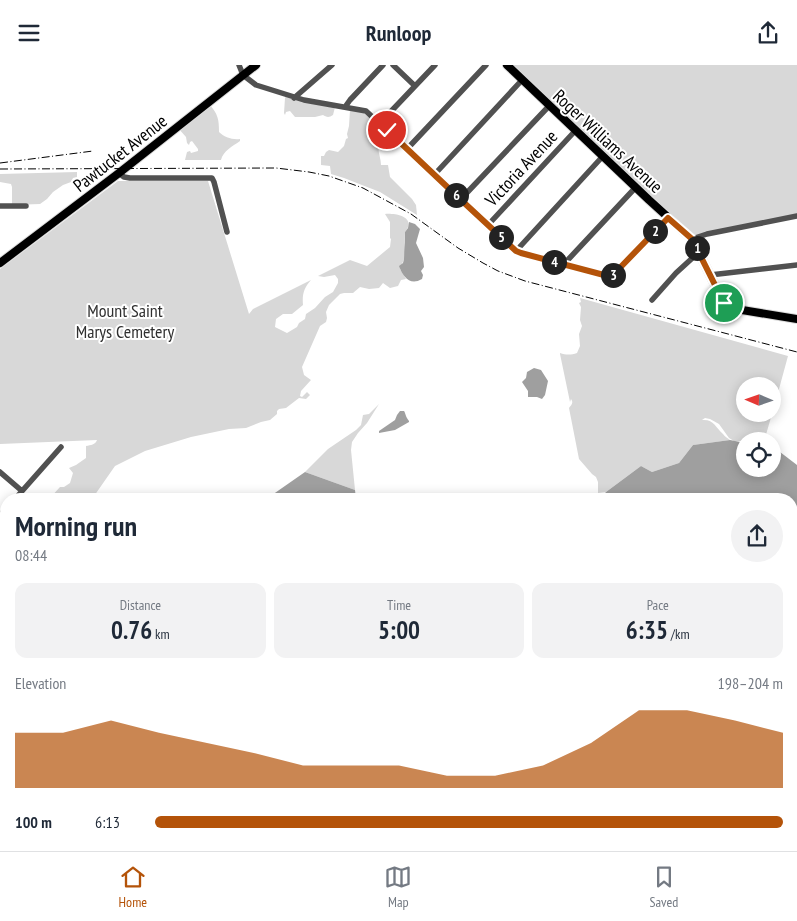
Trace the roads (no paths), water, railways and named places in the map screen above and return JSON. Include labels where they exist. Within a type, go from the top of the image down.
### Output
[{"type":"main road","name":"Pawtucket Avenue","points":[[0,263],[120,173],[256,65]]},
{"type":"main road","name":"Roger Williams Avenue","points":[[507,65],[692,239],[724,303],[728,307],[797,319]]},
{"type":"street","points":[[239,65],[243,75],[256,85],[294,97],[366,111],[516,251],[540,259],[610,276],[668,218]]},
{"type":"street","points":[[294,97],[332,65]]},
{"type":"street","points":[[345,107],[383,65]]},
{"type":"street","points":[[393,65],[415,86]]},
{"type":"street","points":[[380,123],[436,65]]},
{"type":"street","points":[[407,149],[486,65]]},
{"type":"street","points":[[434,175],[522,80]]},
{"type":"street","points":[[460,199],[549,106]]},
{"type":"street","name":"Victoria Avenue","points":[[488,225],[575,131]]},
{"type":"street","points":[[516,251],[603,156]]},
{"type":"street","points":[[120,173],[124,177],[130,178],[212,178],[227,232]]},
{"type":"street","points":[[564,264],[636,187]]},
{"type":"street","points":[[0,206],[26,206]]},
{"type":"street","points":[[692,239],[707,234],[797,217]]},
{"type":"street","points":[[652,300],[676,273],[699,252]]},
{"type":"street","points":[[710,275],[797,265]]},
{"type":"street","points":[[0,471],[22,491],[61,447]]},
{"type":"railway","points":[[0,163],[93,151]]},
{"type":"railway","points":[[0,169],[276,168],[329,176],[363,188],[411,214],[458,248],[498,271],[525,281],[797,352]]},
{"type":"park label","name":"Mount Saint Marys Cemetery","points":[[125,320]]}]
